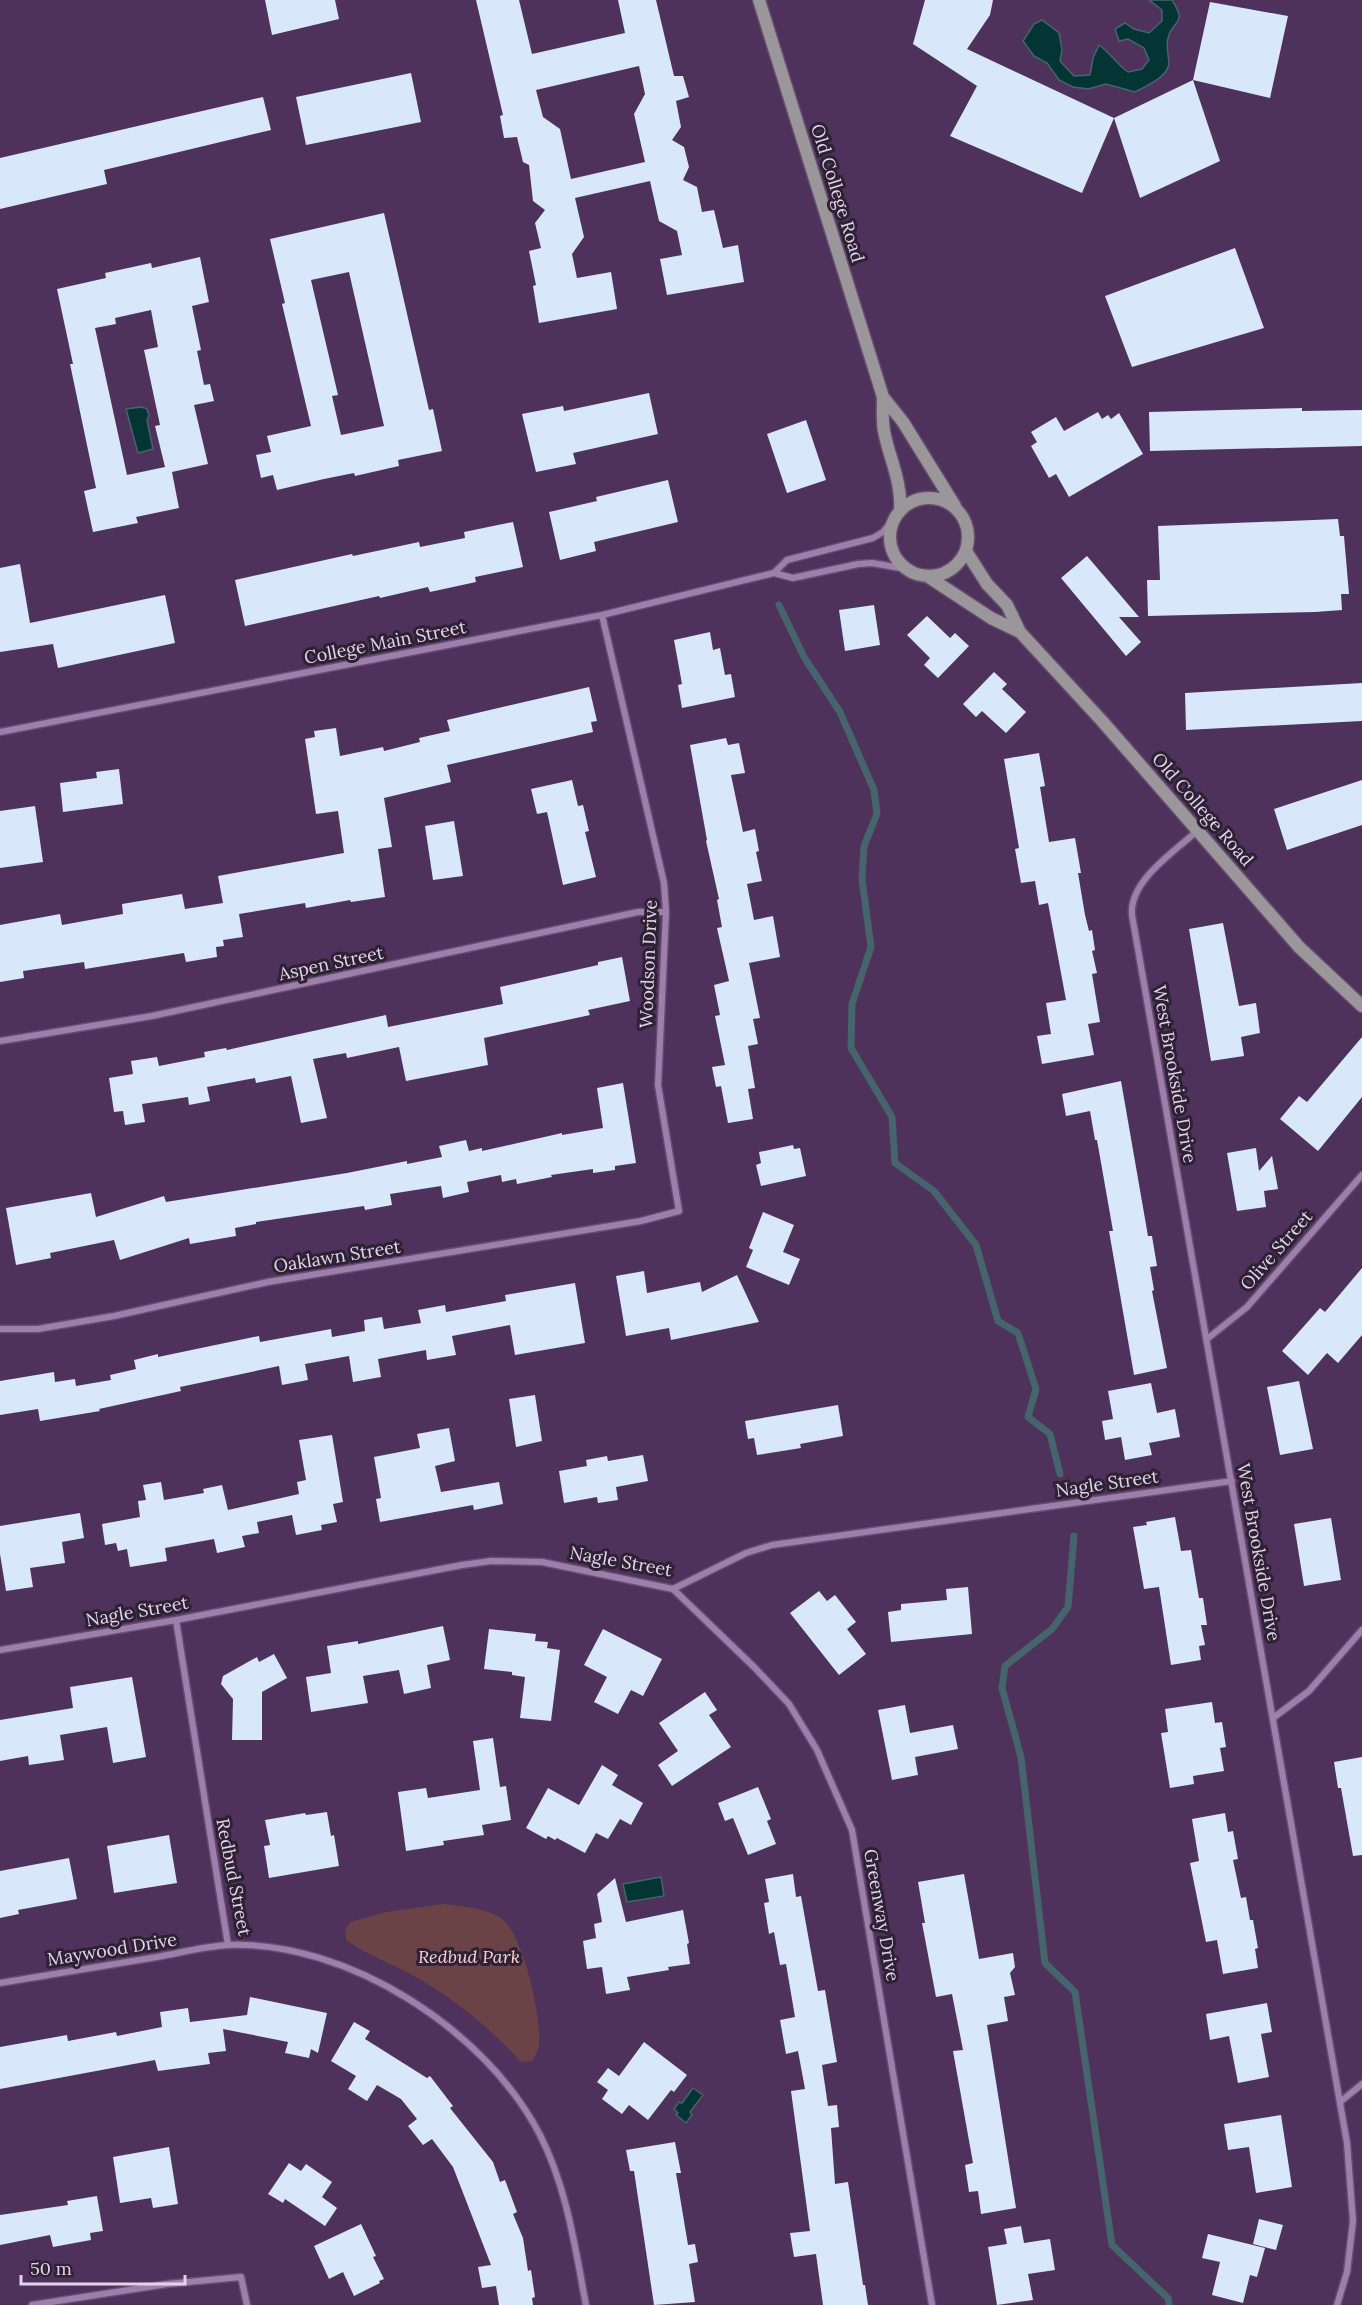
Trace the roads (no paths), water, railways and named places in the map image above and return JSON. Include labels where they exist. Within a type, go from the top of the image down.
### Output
[{"type":"street","name":"Old College Road","points":[[759,0],[883,397],[883,429],[898,476],[897,515]]},
{"type":"street","name":"Old College Road","points":[[883,397],[903,422],[956,508]]},
{"type":"street","points":[[928,498],[946,501],[956,508],[964,518],[968,529],[966,551],[960,562],[939,575],[927,576],[906,569],[897,560],[891,547],[890,534],[897,515],[910,502],[928,498]]},
{"type":"street","name":"College Main Street","points":[[774,573],[787,560],[873,538],[883,532],[897,515]]},
{"type":"street","name":"Old College Road","points":[[966,551],[987,584],[1007,605],[1020,632],[1102,721],[1299,947],[1362,1006]]},
{"type":"street","name":"College Main Street","points":[[0,732],[602,615],[774,573],[793,578],[872,563],[906,569]]},
{"type":"street","name":"Old College Road","points":[[927,576],[991,618],[1020,632]]},
{"type":"street","name":"Woodson Drive","points":[[602,615],[664,883],[666,912],[658,1085],[679,1211]]},
{"type":"street","name":"West Brookside Drive","points":[[1197,831],[1144,879],[1135,892],[1131,906],[1347,2144],[1353,2221],[1347,2272],[1337,2305]]},
{"type":"street","name":"Aspen Street","points":[[0,1041],[152,1016],[638,912],[666,912]]},
{"type":"street","name":"Olive Street","points":[[1207,1339],[1247,1307],[1362,1174]]},
{"type":"street","name":"Oaklawn Street","points":[[0,1329],[38,1329],[114,1316],[268,1282],[641,1221],[679,1211]]},
{"type":"street","name":"Nagle Street","points":[[0,1650],[176,1620],[491,1561],[543,1562],[673,1589],[737,1557],[772,1545],[1232,1481]]},
{"type":"street","name":"Greenway Drive","points":[[673,1589],[789,1704],[817,1750],[852,1830],[932,2305]]},
{"type":"street","name":"Redbud Street","points":[[176,1620],[228,1945],[276,1948],[321,1957],[410,1999],[453,2029],[479,2053],[517,2096],[540,2136],[561,2185],[586,2305]]},
{"type":"street","points":[[1273,1718],[1309,1691],[1362,1630]]},
{"type":"street","name":"Maywood Drive","points":[[0,1983],[228,1945]]},
{"type":"street","points":[[1340,2102],[1362,2084]]},
{"type":"street","points":[[32,2305],[167,2284],[241,2277],[246,2305]]},
{"type":"waterway","points":[[779,605],[804,657],[840,712],[874,790],[877,814],[864,846],[862,879],[871,947],[852,1004],[851,1048],[892,1117],[895,1163],[934,1191],[976,1245],[998,1321],[1018,1333],[1036,1389],[1028,1417],[1050,1434],[1060,1474]]},
{"type":"waterway","points":[[1074,1536],[1068,1607],[1052,1629],[1005,1666],[1002,1688],[1021,1757],[1045,1963],[1075,1992],[1112,2245],[1168,2298],[1169,2305]]},
{"type":"park label","name":"Redbud Park","points":[[469,1956]]}]
